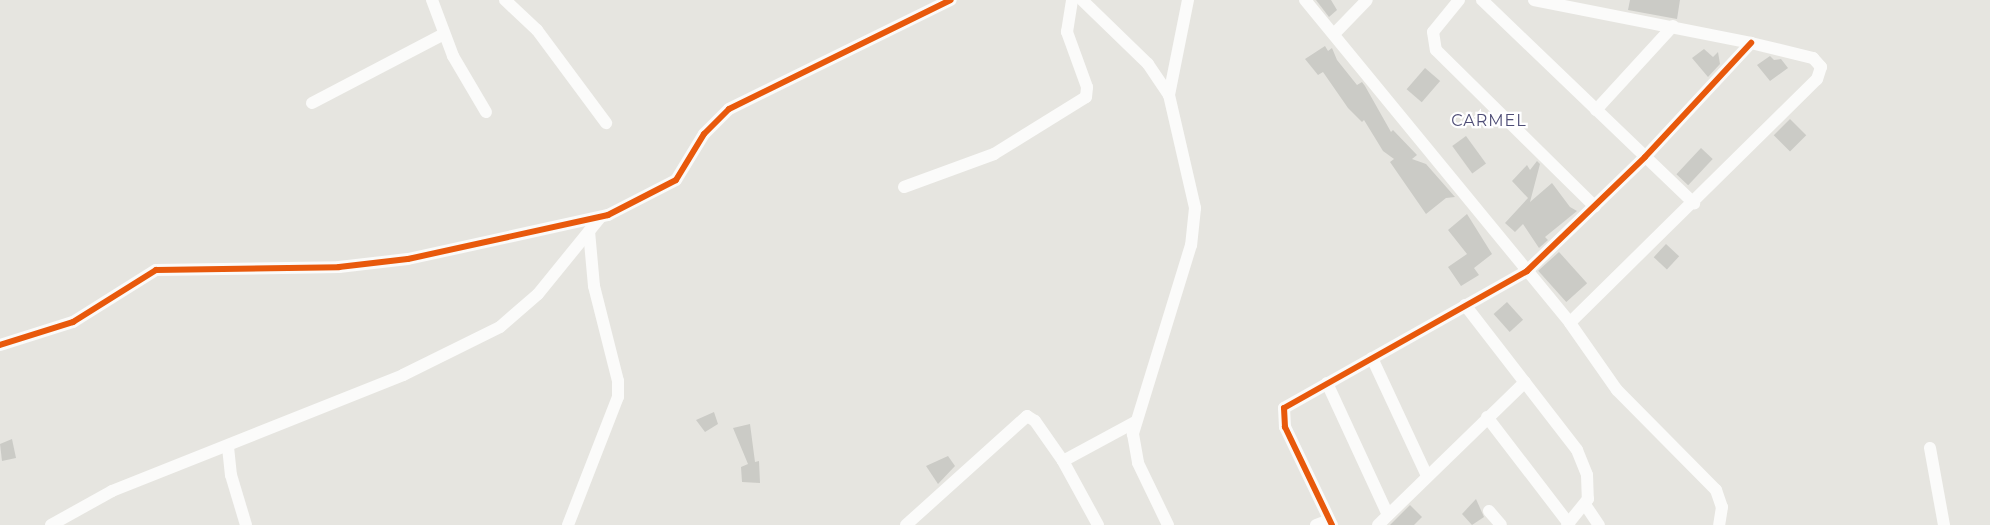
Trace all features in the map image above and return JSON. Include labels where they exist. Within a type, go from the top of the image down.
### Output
[{"type":"street","points":[[432,0],[442,35],[486,112]]},
{"type":"street","points":[[505,0],[537,30],[606,123]]},
{"type":"street","points":[[0,345],[73,322],[156,270],[369,264],[422,258],[470,244],[599,219],[676,180],[704,134],[729,109],[951,0]]},
{"type":"street","points":[[904,188],[994,154],[1086,97],[1087,87],[1067,32],[1072,0]]},
{"type":"street","points":[[1082,0],[1148,64],[1169,95],[1196,222],[1135,422],[1135,455],[1168,525]]},
{"type":"street","points":[[1169,95],[1188,0]]},
{"type":"street","points":[[1305,0],[1570,323],[1617,390],[1716,490],[1722,508],[1719,525]]},
{"type":"street","points":[[1334,34],[1366,0]]},
{"type":"street","points":[[1459,0],[1433,32],[1436,50],[1595,207]]},
{"type":"street","points":[[1482,0],[1694,203]]},
{"type":"street","points":[[1534,0],[1673,26],[1813,58],[1822,72],[1694,203],[1570,323]]},
{"type":"street","points":[[1596,110],[1673,26]]},
{"type":"street","points":[[312,103],[442,35]]},
{"type":"street","points":[[1316,525],[1330,523],[1285,427],[1282,413],[1288,405],[1527,271],[1645,157],[1751,43]]},
{"type":"street","points":[[51,525],[112,491],[228,447],[403,375],[500,326],[538,294],[599,219]]},
{"type":"street","points":[[568,525],[618,397],[618,381],[594,286],[589,231]]},
{"type":"street","points":[[1465,305],[1577,450],[1588,475],[1586,506],[1599,525]]},
{"type":"street","points":[[1372,358],[1426,476]]},
{"type":"street","points":[[1378,525],[1524,382]]},
{"type":"street","points":[[1327,383],[1388,515]]},
{"type":"street","points":[[906,525],[1027,416],[1035,421],[1063,461],[1098,525]]},
{"type":"street","points":[[1487,417],[1568,524],[1586,506]]},
{"type":"street","points":[[1063,461],[1135,422]]},
{"type":"street","points":[[228,447],[230,474],[246,525]]},
{"type":"street","points":[[1930,448],[1944,525]]},
{"type":"street","points":[[1489,511],[1501,525]]},
{"type":"building","points":[[1316,0],[1331,0],[1337,10],[1329,17]]},
{"type":"building","points":[[1630,0],[1680,0],[1677,19],[1628,10]]},
{"type":"building","points":[[1325,46],[1328,51],[1332,48],[1337,60],[1357,85],[1362,82],[1391,132],[1393,130],[1417,155],[1412,159],[1426,164],[1455,197],[1446,198],[1426,214],[1390,162],[1394,159],[1383,151],[1364,120],[1362,122],[1348,108],[1323,72],[1318,75],[1305,59]]},
{"type":"building","points":[[1704,49],[1713,57],[1718,52],[1720,64],[1708,77],[1692,58]]},
{"type":"building","points":[[1770,56],[1774,60],[1781,59],[1788,68],[1770,81],[1757,65]]},
{"type":"building","points":[[1425,68],[1440,81],[1422,102],[1407,89]]},
{"type":"building","points":[[1790,119],[1806,135],[1790,152],[1774,135]]},
{"type":"building","points":[[1466,136],[1486,164],[1472,173],[1452,146]]},
{"type":"building","points":[[1701,148],[1713,159],[1688,185],[1676,174]]},
{"type":"building","points":[[1537,161],[1540,164],[1530,202],[1552,183],[1570,207],[1577,211],[1545,237],[1548,240],[1539,248],[1523,224],[1515,232],[1505,223],[1528,198],[1512,181],[1527,165],[1530,170]]},
{"type":"building","points":[[1467,214],[1492,254],[1474,268],[1479,275],[1461,286],[1448,267],[1467,254],[1448,230]]},
{"type":"building","points":[[1666,244],[1679,256],[1667,269],[1654,257]]},
{"type":"building","points":[[1559,252],[1587,283],[1566,302],[1538,271]]},
{"type":"building","points":[[1507,302],[1523,320],[1510,332],[1494,314]]},
{"type":"building","points":[[714,412],[718,424],[705,432],[696,420]]},
{"type":"building","points":[[750,424],[755,462],[759,461],[760,483],[742,482],[741,467],[748,464],[733,428]]},
{"type":"building","points":[[12,439],[16,458],[2,461],[0,444]]},
{"type":"building","points":[[948,456],[955,466],[938,484],[926,466]]},
{"type":"building","points":[[1476,499],[1484,517],[1472,525],[1462,514]]},
{"type":"building","points":[[1410,505],[1422,517],[1414,525],[1390,525]]},
{"type":"cycle path","points":[[0,345],[73,322],[156,270],[339,267],[408,259],[608,215],[676,180],[704,134],[729,109],[951,0]]},
{"type":"cycle path","points":[[1332,525],[1285,427],[1284,408],[1527,271],[1645,157],[1751,43]]},
{"type":"district","name":"CARMEL","points":[[1489,121]]}]
